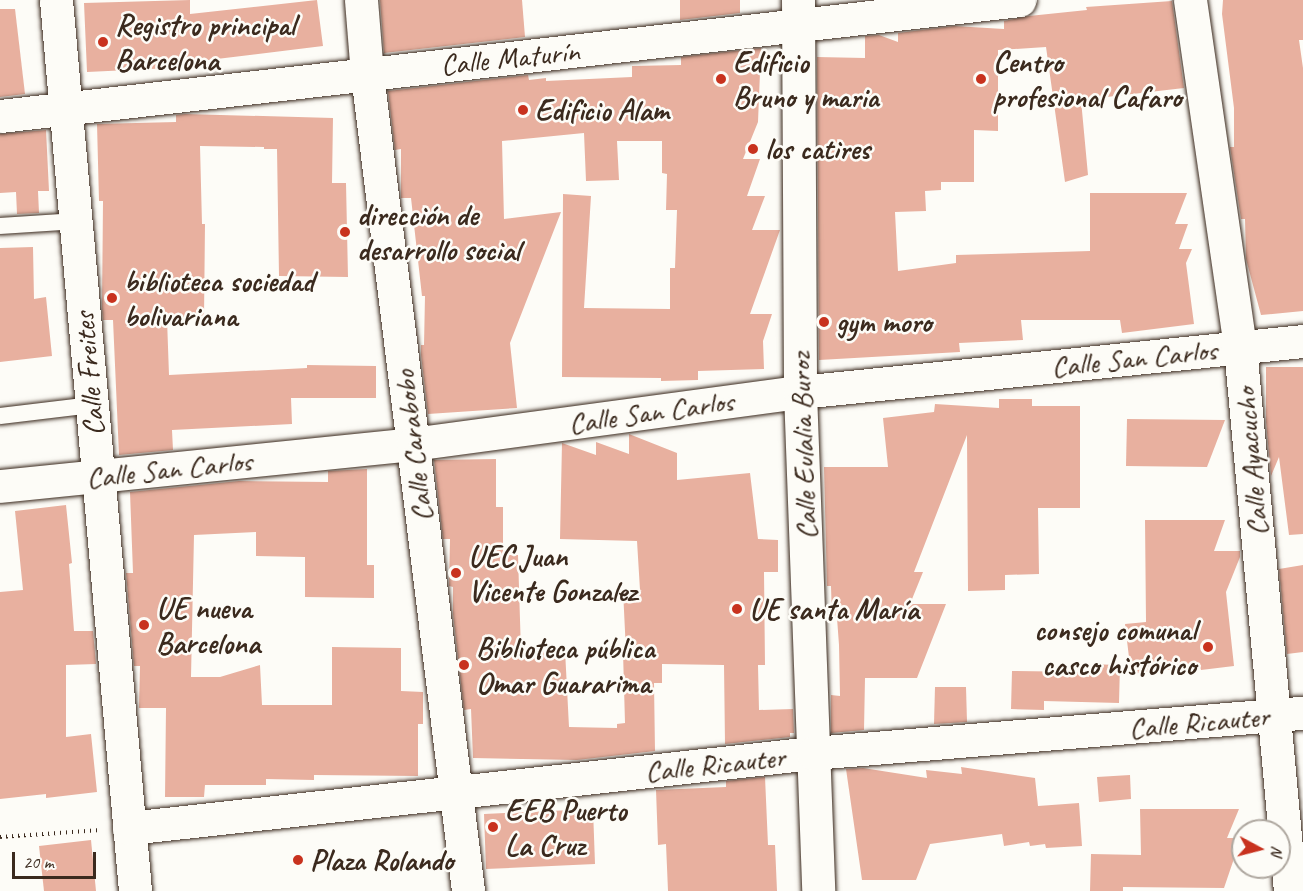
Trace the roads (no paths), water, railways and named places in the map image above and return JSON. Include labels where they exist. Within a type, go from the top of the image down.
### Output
[{"type":"street","name":"Calle Freites","points":[[56,0],[135,891]]},
{"type":"street","name":"Calle Carabobo","points":[[361,0],[367,74],[468,891]]},
{"type":"street","name":"Calle Maturín","points":[[0,116],[367,74],[798,13],[1019,0]]},
{"type":"street","name":"Calle Ayacucho","points":[[1190,0],[1240,347],[1289,715],[1290,891]]},
{"type":"street","name":"Calle Eulalia Buroz","points":[[798,13],[800,392],[818,891]]},
{"type":"street","name":"Calle San Carlos","points":[[0,486],[413,444],[800,392],[1303,341]]},
{"type":"street","name":"Calle Ricauter","points":[[129,828],[813,753],[1289,715]]},
{"type":"lane","points":[[0,225],[76,221]]},
{"type":"lane","points":[[0,416],[92,405]]},
{"type":"place","name":"Registro principal Barcelona","points":[[103,42]]},
{"type":"place","name":"Edificio Bruno y maria","points":[[721,79]]},
{"type":"place","name":"Centro profesional Cafaro","points":[[981,79]]},
{"type":"place","name":"Edificio Alam","points":[[523,110]]},
{"type":"place","name":"los catires","points":[[753,149]]},
{"type":"place","name":"dirección de desarrollo social","points":[[345,232]]},
{"type":"place","name":"biblioteca sociedad bolivariana","points":[[112,298]]},
{"type":"place","name":"gym moro","points":[[824,322]]},
{"type":"place","name":"UEC Juan Vicente Gonzalez","points":[[456,573]]},
{"type":"place","name":"UE santa María","points":[[737,609]]},
{"type":"place","name":"UE nueva Barcelona","points":[[144,625]]},
{"type":"place","name":"consejo comunal casco histórico","points":[[1208,647]]},
{"type":"place","name":"Biblioteca pública Omar Guararima","points":[[464,665]]},
{"type":"place","name":"EEB Puerto La Cruz","points":[[493,827]]},
{"type":"place","name":"Plaza Rolando","points":[[298,860]]}]
